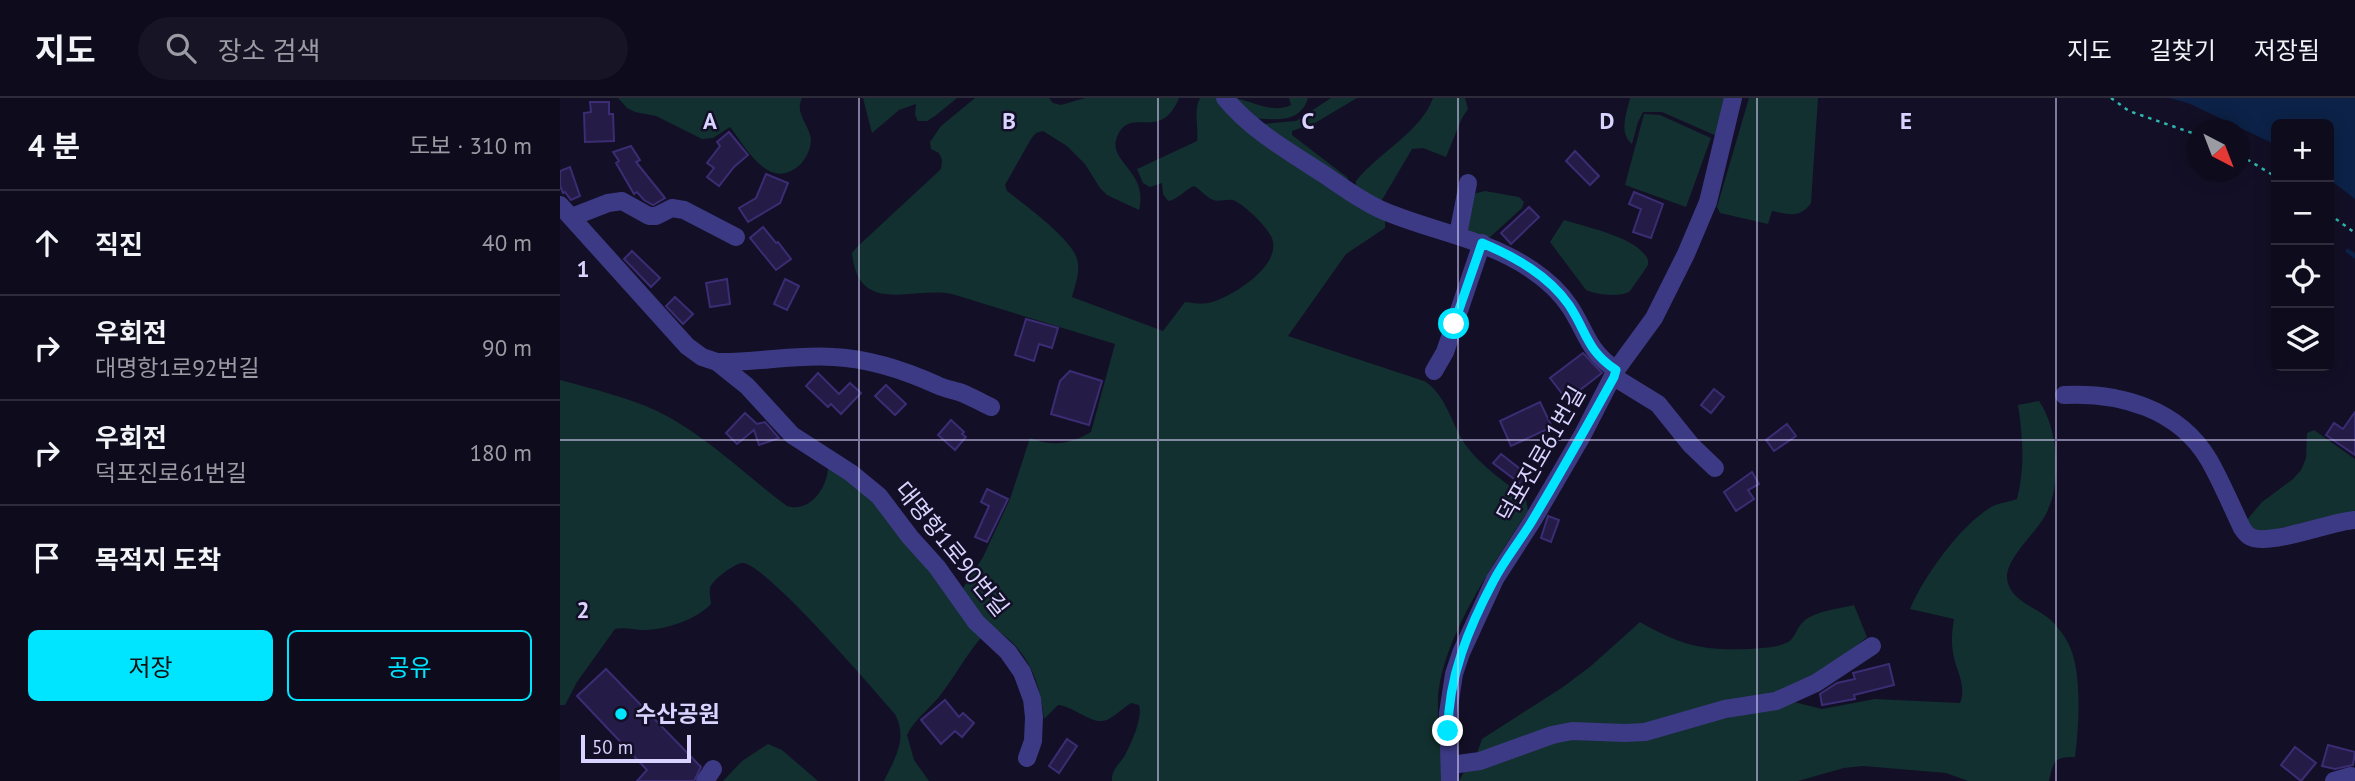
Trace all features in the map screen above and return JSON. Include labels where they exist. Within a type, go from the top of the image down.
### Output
[{"type":"lane","points":[[1224,98],[1251,125],[1356,196],[1382,210],[1482,243],[1510,256],[1548,281],[1569,305],[1594,352],[1615,374],[1658,404],[1691,445],[1715,468]]},
{"type":"lane","name":"덕포진로61번길","points":[[1733,98],[1708,202],[1654,318],[1615,374],[1533,520],[1495,579],[1461,653],[1454,674],[1448,713],[1450,773],[1552,735],[1572,731],[1645,732],[1725,709],[1776,701],[1816,683],[1872,646]]},
{"type":"lane","points":[[1458,235],[1468,183]]},
{"type":"lane","points":[[566,211],[622,201],[649,216],[656,216],[672,208],[684,209],[736,237]]},
{"type":"lane","name":"대명항1로90번길","points":[[566,211],[687,346],[702,357],[717,362],[747,386],[792,435],[851,473],[879,496],[937,567],[976,622],[1016,662],[1027,684],[1034,717],[1033,741],[1027,758]]},
{"type":"lane","points":[[1434,371],[1445,352],[1482,243]]},
{"type":"lane","points":[[717,362],[823,356],[869,361],[919,376],[991,407]]},
{"type":"lane","points":[[2064,395],[2091,394],[2118,398],[2147,407],[2173,420],[2209,460],[2242,528],[2258,540],[2276,539],[2323,525],[2355,520]]},
{"type":"lane","points":[[2334,781],[2355,777]]},
{"type":"path","points":[[2111,98],[2129,111],[2187,131]]},
{"type":"path","points":[[2250,162],[2271,174]]},
{"type":"path","points":[[2334,218],[2355,233]]},
{"type":"green space","points":[[618,98],[802,98],[800,109],[810,135],[810,148],[799,166],[785,173],[776,173],[766,169],[750,154],[730,127],[713,138],[702,139],[656,116],[635,112]]},
{"type":"green space","points":[[863,98],[957,98],[927,121],[918,121],[915,115],[916,104],[899,110],[872,133]]},
{"type":"green space","points":[[975,98],[1049,98],[1053,103],[1061,105],[1085,98],[1179,98],[1171,112],[1163,119],[1130,123],[1117,137],[1115,146],[1118,153],[1138,186],[1141,197],[1139,210],[1107,195],[1085,164],[1067,146],[1043,131],[1036,133],[1031,139],[1005,185],[1007,191],[1047,223],[1073,251],[1078,268],[1072,297],[1163,331],[1185,302],[1212,302],[1244,286],[1264,268],[1271,257],[1273,247],[1271,236],[1264,226],[1232,200],[1214,200],[1194,186],[1168,201],[1163,194],[1162,183],[1150,187],[1143,183],[1137,169],[1197,141],[1197,109],[1200,98],[1218,98],[1380,214],[1385,221],[1385,228],[1346,254],[1288,336],[1424,381],[1438,393],[1471,452],[1526,499],[1528,511],[1472,602],[1459,627],[1441,676],[1438,720],[1444,781],[1112,781],[1114,771],[1136,731],[1139,705],[1131,703],[1107,720],[1101,721],[1058,705],[1044,719],[1039,691],[1030,666],[1014,645],[992,627],[907,735],[914,760],[929,781],[884,781],[900,740],[899,723],[895,714],[796,605],[756,569],[743,563],[730,569],[711,585],[711,604],[689,619],[652,630],[615,629],[577,682],[565,705],[560,705],[560,380],[657,411],[692,431],[787,506],[803,506],[816,497],[821,491],[828,468],[855,483],[960,593],[983,557],[1010,499],[1030,438],[1046,443],[1061,443],[1091,432],[1115,344],[952,294],[876,292],[865,285],[856,273],[852,253],[941,169],[942,160],[939,153],[931,149],[930,142],[941,126]]},
{"type":"green space","points":[[1230,98],[1283,108],[1291,105],[1289,98],[1308,98],[1299,113],[1276,119],[1250,118]]},
{"type":"green space","points":[[1331,98],[1357,98],[1315,123],[1292,131],[1292,135],[1348,178],[1347,183],[1263,124],[1296,121]]},
{"type":"green space","points":[[1433,98],[1465,98],[1468,109],[1446,157],[1423,148],[1412,149],[1379,205],[1356,186],[1356,181],[1409,132]]},
{"type":"green space","points":[[1630,98],[1727,98],[1719,137],[1662,112],[1643,112],[1632,144],[1624,128]]},
{"type":"green space","points":[[1749,98],[1818,98],[1811,203],[1798,213],[1772,211],[1768,224],[1720,213],[1717,207]]},
{"type":"green space","points":[[1644,114],[1660,115],[1711,138],[1686,207],[1625,185]]},
{"type":"green space","points":[[1485,191],[1519,197],[1524,202],[1522,208],[1488,239],[1468,230],[1473,194]]},
{"type":"green space","points":[[1564,220],[1619,237],[1630,242],[1646,256],[1648,265],[1629,292],[1608,295],[1586,290],[1550,242]]},
{"type":"green space","points":[[2039,401],[2046,413],[2054,441],[2054,487],[2046,514],[2012,561],[2007,577],[2012,592],[2017,597],[2045,615],[2060,630],[2076,666],[2078,714],[2075,757],[2058,759],[2049,781],[1968,781],[1946,773],[1863,766],[1844,768],[1798,781],[1459,781],[1464,772],[1505,751],[1477,753],[1482,739],[1563,687],[1640,622],[1692,645],[1718,649],[1763,648],[1789,641],[1801,625],[1814,615],[1854,605],[1867,637],[1790,701],[1822,709],[1875,699],[1960,703],[1962,684],[1952,644],[1954,619],[1910,609],[1934,567],[1967,526],[1991,507],[2017,499],[2022,453],[2018,405]]},
{"type":"green space","points":[[2314,430],[2355,459],[2355,514],[2256,533],[2245,522],[2262,502],[2301,470],[2306,458],[2307,433]]},
{"type":"green space","points":[[768,744],[782,750],[818,781],[723,781],[742,761]]},
{"type":"water","points":[[2169,98],[2355,98],[2355,199],[2334,183],[2334,119],[2271,119],[2271,143],[2250,133],[2250,119],[2222,119],[2188,103]]},
{"type":"building","points":[[590,102],[609,102],[609,114],[613,114],[614,141],[585,142],[584,113],[591,112]]},
{"type":"building","points":[[729,132],[748,155],[719,186],[707,177],[714,168],[707,163],[720,146],[717,142]]},
{"type":"building","points":[[631,146],[640,160],[636,162],[665,198],[653,205],[637,192],[634,194],[616,163],[619,161],[613,152]]},
{"type":"building","points":[[1575,151],[1599,176],[1590,185],[1566,161]]},
{"type":"building","points":[[570,167],[580,196],[571,200],[560,186],[560,171]]},
{"type":"building","points":[[766,174],[788,183],[780,203],[748,222],[739,208],[756,198]]},
{"type":"building","points":[[1634,192],[1663,204],[1651,238],[1633,232],[1641,209],[1629,204]]},
{"type":"building","points":[[1529,207],[1539,217],[1511,244],[1501,233]]},
{"type":"building","points":[[763,227],[791,259],[776,270],[750,238]]},
{"type":"building","points":[[632,251],[660,278],[651,287],[624,259]]},
{"type":"building","points":[[727,279],[730,304],[710,307],[706,283]]},
{"type":"building","points":[[785,279],[799,286],[787,310],[774,304]]},
{"type":"building","points":[[675,297],[693,314],[683,324],[666,306]]},
{"type":"building","points":[[1026,319],[1058,328],[1052,348],[1039,344],[1034,361],[1015,355]]},
{"type":"building","points":[[1583,353],[1602,373],[1567,400],[1550,378]]},
{"type":"building","points":[[1070,371],[1102,381],[1089,425],[1051,414],[1060,381]]},
{"type":"building","points":[[818,373],[839,394],[850,383],[861,393],[841,414],[831,404],[828,407],[806,386]]},
{"type":"building","points":[[886,385],[906,404],[895,415],[875,396]]},
{"type":"building","points":[[1714,389],[1724,397],[1711,413],[1701,405]]},
{"type":"building","points":[[1540,402],[1552,427],[1511,446],[1500,421]]},
{"type":"building","points":[[2355,412],[2355,455],[2326,435],[2334,423],[2343,429]]},
{"type":"building","points":[[745,413],[757,424],[765,422],[779,438],[759,445],[754,430],[737,444],[726,433]]},
{"type":"building","points":[[951,420],[966,437],[955,450],[938,435]]},
{"type":"building","points":[[1787,424],[1796,436],[1774,451],[1766,440]]},
{"type":"building","points":[[1501,454],[1529,476],[1522,485],[1493,463]]},
{"type":"building","points":[[1752,472],[1759,484],[1748,490],[1754,499],[1736,511],[1724,492]]},
{"type":"building","points":[[987,489],[1008,499],[987,542],[975,537],[989,506],[981,502]]},
{"type":"building","points":[[1548,516],[1559,520],[1551,542],[1541,538]]},
{"type":"building","points":[[1889,664],[1894,685],[1854,695],[1855,699],[1822,705],[1820,694],[1837,683],[1855,679],[1853,673]]},
{"type":"building","name":"수산공원","points":[[606,669],[701,767],[694,781],[637,781],[647,770],[577,696]]},
{"type":"building","points":[[945,700],[959,717],[963,713],[974,723],[962,737],[955,731],[941,744],[921,720]]},
{"type":"building","points":[[1067,739],[1077,746],[1059,773],[1049,766]]},
{"type":"building","points":[[2328,745],[2355,752],[2353,765],[2335,769],[2322,766]]},
{"type":"building","points":[[2295,747],[2316,763],[2301,781],[2281,765]]},
{"type":"waterway","points":[[2348,251],[2355,256]]},
{"type":"place","name":"수산공원","points":[[621,714]]},
{"type":"route","points":[[1448,731],[1454,674],[1495,579],[1582,436],[1616,370],[1594,352],[1569,305],[1548,281],[1503,252],[1482,243],[1454,324]]}]
